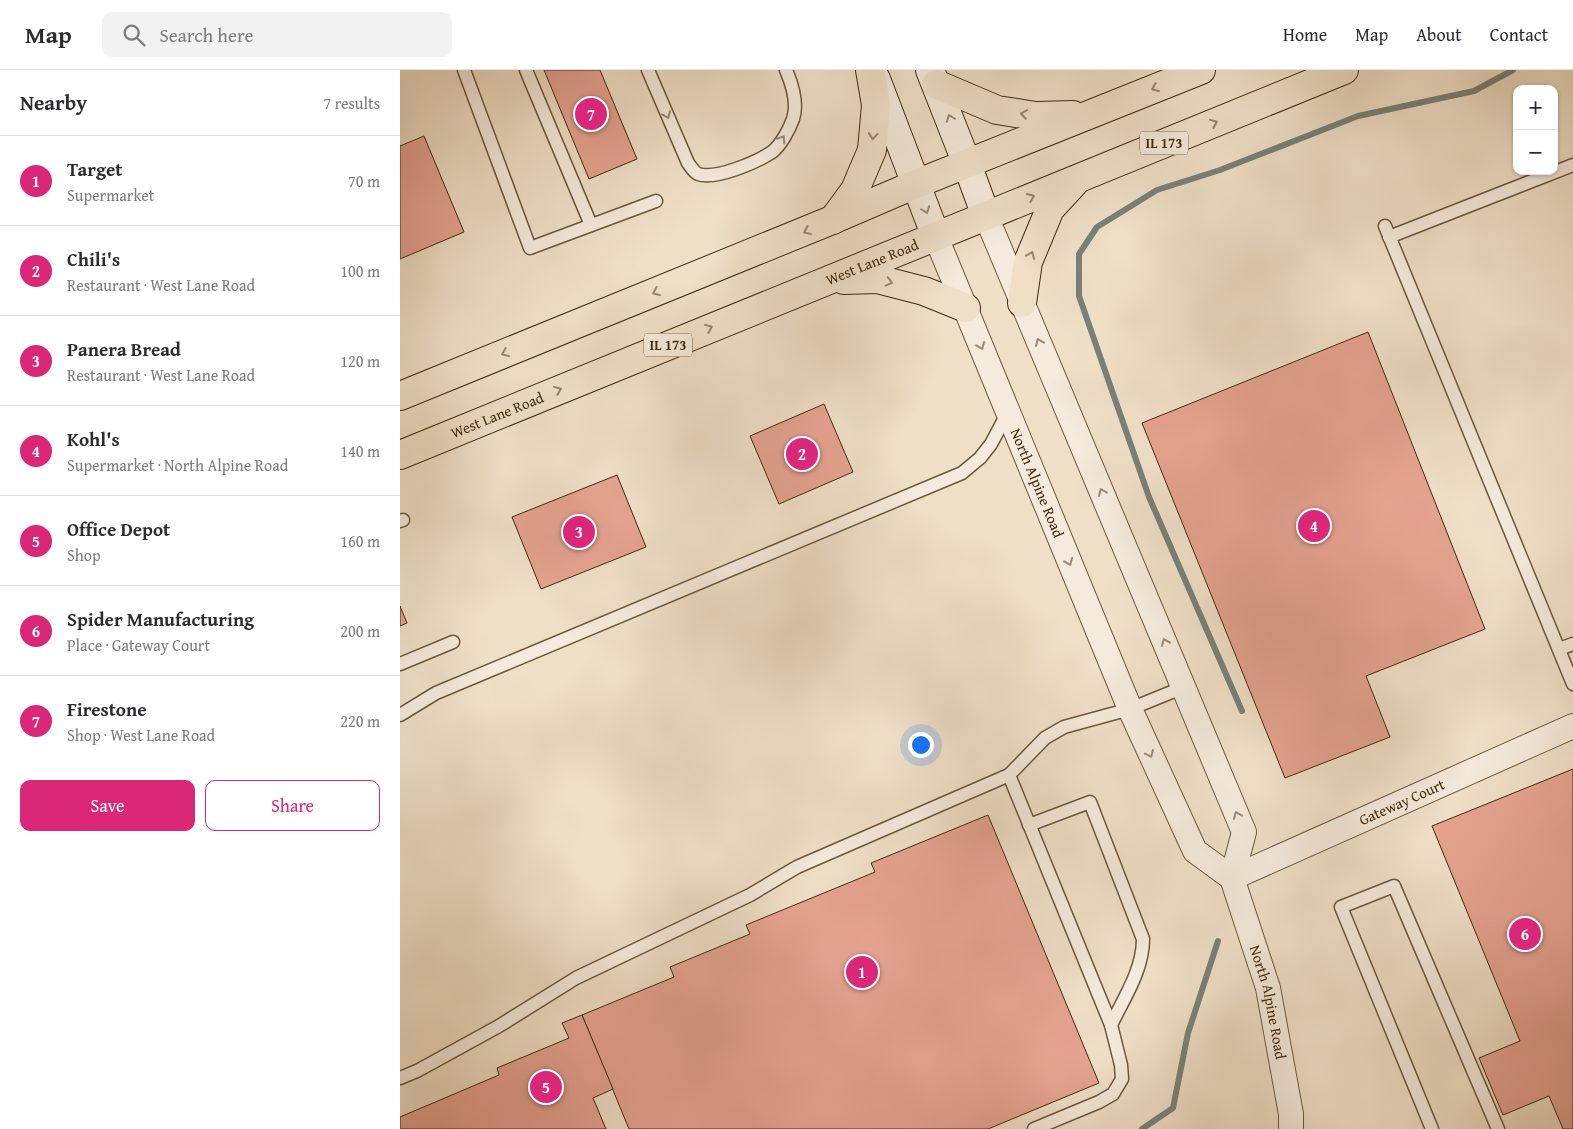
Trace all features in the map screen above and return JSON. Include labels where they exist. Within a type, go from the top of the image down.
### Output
[{"type":"main road","name":"North Alpine Road","points":[[871,70],[936,237]]},
{"type":"main road","points":[[832,220],[855,190],[872,150],[876,105],[871,70]]},
{"type":"main road","points":[[400,396],[916,184],[1201,70]]},
{"type":"main road","name":"West Lane Road","points":[[400,455],[1344,70]]},
{"type":"main road","points":[[933,77],[997,110],[1036,116],[1090,115]]},
{"type":"main road","points":[[933,77],[986,216]]},
{"type":"main road","points":[[1022,303],[1028,262],[1050,209],[1079,177]]},
{"type":"main road","points":[[823,281],[877,279],[924,291],[966,308]]},
{"type":"street","points":[[986,216],[1244,832],[1232,878]]},
{"type":"street","name":"North Alpine Road","points":[[936,237],[1130,709],[1195,851],[1232,878],[1268,988],[1291,1114],[1291,1129]]},
{"type":"street","name":"Gateway Court","points":[[1232,878],[1573,726]]},
{"type":"lane","points":[[464,70],[530,248],[656,200]]},
{"type":"lane","points":[[526,70],[591,225]]},
{"type":"lane","points":[[648,70],[688,163],[696,173],[706,175],[736,169],[773,151],[782,140],[794,118],[791,81],[786,70]]},
{"type":"lane","points":[[1573,165],[1387,231],[1573,684]]},
{"type":"lane","points":[[400,715],[436,693],[962,473],[980,458],[991,444],[1008,412]]},
{"type":"lane","points":[[400,664],[453,642]]},
{"type":"lane","points":[[1559,649],[1573,644]]},
{"type":"lane","points":[[400,1078],[417,1071],[499,1026],[576,978],[745,898],[798,868],[1009,775],[1045,738],[1064,727],[1130,709],[1184,687]]},
{"type":"lane","points":[[1009,775],[1110,1026],[1121,1065],[1122,1079],[1113,1094],[1099,1102],[1034,1129]]},
{"type":"lane","points":[[1029,826],[1090,802],[1143,939],[1143,954],[1138,968],[1110,1026]]},
{"type":"lane","points":[[1432,1129],[1341,907],[1394,886],[1498,1129]]},
{"type":"building","points":[[544,70],[600,70],[637,159],[589,179]]},
{"type":"building","points":[[424,136],[464,232],[400,259],[400,146]]},
{"type":"building","points":[[1368,332],[1485,629],[1366,676],[1390,737],[1285,778],[1142,423]]},
{"type":"building","points":[[824,404],[853,472],[779,504],[750,436]]},
{"type":"building","points":[[617,475],[646,547],[541,589],[512,517]]},
{"type":"building","points":[[400,606],[407,623],[400,626]]},
{"type":"building","points":[[1573,769],[1573,1129],[1563,1129],[1549,1096],[1503,1115],[1479,1058],[1520,1041],[1432,826]]},
{"type":"building","points":[[988,815],[1099,1083],[988,1129],[629,1129],[582,1015],[674,977],[670,967],[750,934],[746,925],[875,872],[871,863]]},
{"type":"building","points":[[582,1015],[613,1089],[593,1098],[606,1129],[400,1129],[400,1117],[499,1075],[497,1068],[569,1038],[562,1023]]},
{"type":"waterway","points":[[1242,711],[1149,497],[1079,296],[1079,254],[1097,227],[1157,190],[1220,170],[1358,116],[1474,91],[1513,70]]},
{"type":"waterway","points":[[1142,1129],[1173,1108],[1188,1033],[1218,941]]},
{"type":"place","name":"Firestone","points":[[591,114]]},
{"type":"place","name":"Chili's","points":[[802,454]]},
{"type":"place","name":"Kohl's","points":[[1314,526]]},
{"type":"place","name":"Panera Bread","points":[[579,532]]},
{"type":"place","name":"Spider Manufacturing","points":[[1525,934]]},
{"type":"place","name":"Target","points":[[862,972]]},
{"type":"place","name":"Office Depot","points":[[546,1087]]}]
